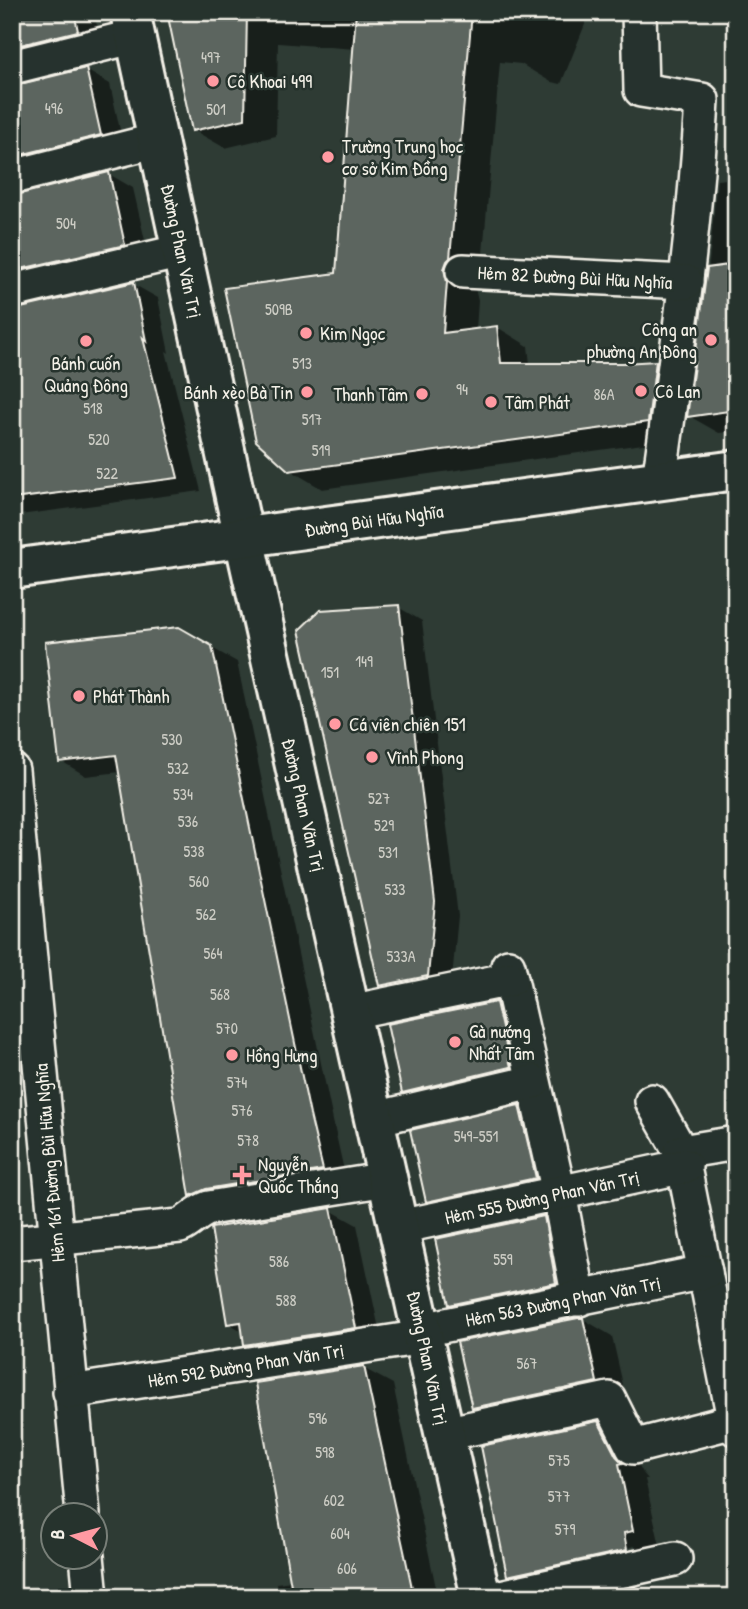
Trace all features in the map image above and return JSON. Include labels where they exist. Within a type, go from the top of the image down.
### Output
[{"type":"street","name":"Đường Phan Văn Trị","points":[[133,24],[244,538],[481,1597]]},
{"type":"street","name":"Đường Bùi Hữu Nghĩa","points":[[12,569],[736,470]]},
{"type":"lane","name":"Hẻm 82 Đường Bùi Hữu Nghĩa","points":[[639,12],[641,90],[702,100],[686,282],[659,481]]},
{"type":"lane","points":[[12,67],[133,24]]},
{"type":"lane","points":[[12,177],[158,140]]},
{"type":"lane","points":[[12,291],[182,251]]},
{"type":"lane","name":"Hẻm 82 Đường Bùi Hữu Nghĩa","points":[[463,271],[686,282]]},
{"type":"lane","name":"Hẻm 161 Đường Bùi Hữu Nghĩa","points":[[12,770],[82,1500]]},
{"type":"lane","points":[[350,1012],[509,973],[559,1193],[579,1299]]},
{"type":"lane","points":[[374,1119],[533,1082]]},
{"type":"lane","points":[[444,1434],[609,1399],[633,1447],[735,1425],[683,1159],[652,1101]]},
{"type":"lane","name":"Hẻm 555 Đường Phan Văn Trị","points":[[399,1227],[559,1193],[736,1143]]},
{"type":"lane","points":[[12,1242],[180,1226],[209,1208],[387,1179]]},
{"type":"lane","name":"Hẻm 563 Đường Phan Văn Trị","points":[[422,1334],[705,1272]]},
{"type":"lane","name":"Hẻm 592 Đường Phan Văn Trị","points":[[70,1392],[422,1334]]},
{"type":"lane","points":[[500,1597],[675,1559]]},
{"type":"lane","points":[[88,1570],[91,1597]]},
{"type":"building","points":[[12,12],[74,12],[78,31],[12,47]]},
{"type":"building","points":[[167,12],[247,12],[245,119],[192,131]]},
{"type":"building","points":[[356,12],[472,12],[450,258],[444,269],[447,282],[443,333],[497,326],[501,363],[656,361],[648,422],[289,471],[256,441],[224,288],[336,273]]},
{"type":"building","points":[[86,68],[101,135],[12,157],[12,86]]},
{"type":"building","points":[[109,172],[125,245],[12,271],[12,196]]},
{"type":"building","name":"Công an phường An Đông","points":[[736,264],[736,410],[687,417],[707,268]]},
{"type":"building","points":[[134,282],[146,341],[143,338],[178,478],[12,499],[12,310]]},
{"type":"building","points":[[399,605],[435,902],[428,976],[379,986],[299,630],[320,610]]},
{"type":"building","points":[[179,627],[212,646],[323,1170],[206,1189],[190,1196],[116,755],[59,762],[45,642]]},
{"type":"building","points":[[496,1002],[511,1067],[402,1093],[387,1024]]},
{"type":"building","points":[[519,1105],[536,1178],[426,1202],[410,1130]]},
{"type":"building","points":[[331,1208],[356,1328],[244,1345],[241,1322],[227,1324],[211,1228]]},
{"type":"building","points":[[544,1216],[556,1283],[449,1305],[435,1239]]},
{"type":"building","points":[[583,1318],[597,1382],[472,1408],[457,1342]]},
{"type":"building","points":[[364,1366],[414,1597],[293,1597],[255,1383]]},
{"type":"building","points":[[598,1421],[616,1456],[623,1463],[619,1464],[633,1531],[624,1533],[627,1550],[507,1576],[481,1446]]},
{"type":"building","points":[[635,1587],[637,1597],[592,1597]]},
{"type":"place","name":"Cô Khoai 499","points":[[213,81]]},
{"type":"place","name":"Trường Trung học cơ sở Kim Đồng","points":[[328,157]]},
{"type":"place","name":"Kim Ngọc","points":[[306,333]]},
{"type":"place","name":"Công an phường An Đông","points":[[711,340]]},
{"type":"place","name":"Bánh cuốn Quảng Đông","points":[[86,341]]},
{"type":"place","name":"Cô Lan","points":[[641,391]]},
{"type":"place","name":"Bánh xèo Bà Tin","points":[[307,392]]},
{"type":"place","name":"Thanh Tâm","points":[[422,394]]},
{"type":"place","name":"Tâm Phát","points":[[491,402]]},
{"type":"place","name":"Phát Thành","points":[[79,696]]},
{"type":"place","name":"Cá viên chiên 151","points":[[335,724]]},
{"type":"place","name":"Vĩnh Phong","points":[[372,757]]},
{"type":"place","name":"Gà nướng Nhất Tâm","points":[[455,1042]]},
{"type":"place","name":"Hồng Hưng","points":[[232,1055]]},
{"type":"place","name":"Nguyễn Quốc Thắng","points":[[242,1175]]}]
